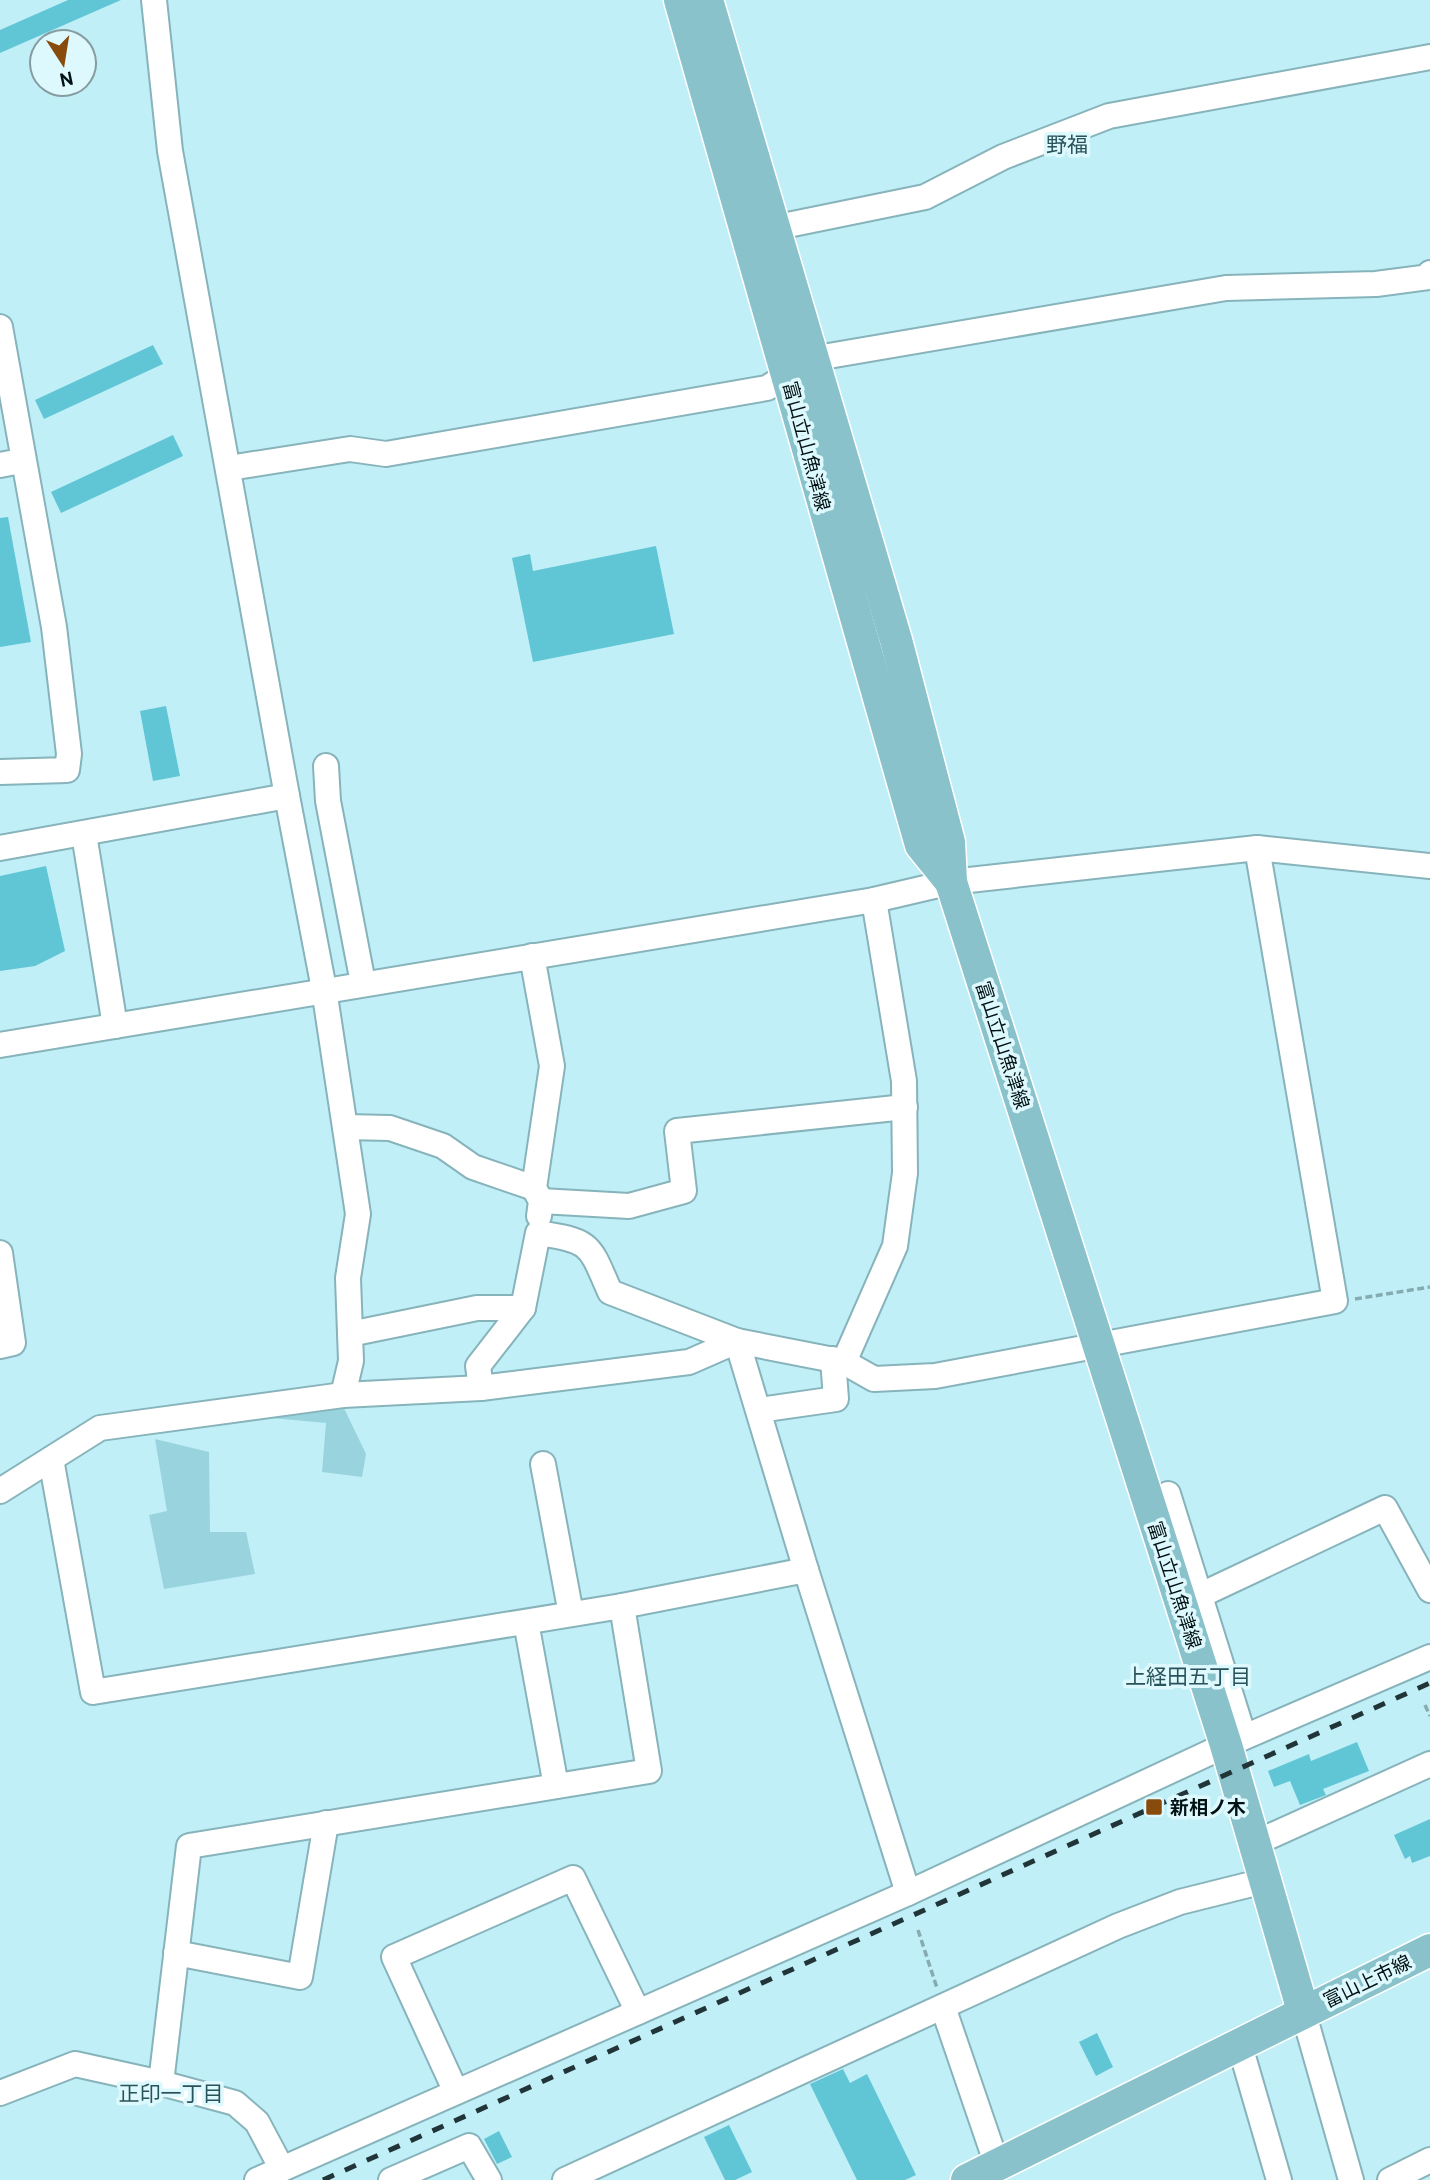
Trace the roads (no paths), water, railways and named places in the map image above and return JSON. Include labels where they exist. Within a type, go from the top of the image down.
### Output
[{"type":"main road","name":"富山立山魚津線","points":[[680,0],[799,367],[896,640],[949,842],[951,882],[1099,1345],[1235,1741],[1253,1844],[1303,2011]]},
{"type":"main road","name":"富山立山魚津線","points":[[707,0],[773,228],[799,367]]},
{"type":"main road","name":"富山上市線","points":[[1303,2011],[1430,1950]]},
{"type":"main road","points":[[967,2180],[1240,2046],[1303,2011]]},
{"type":"street","points":[[153,0],[170,151],[286,796],[324,989],[358,1214],[348,1278],[351,1362],[343,1395]]},
{"type":"street","points":[[773,228],[925,197],[1003,157],[1109,116],[1430,57]]},
{"type":"street","points":[[229,468],[350,449],[386,454],[767,388],[799,367],[1226,288],[1376,284],[1430,275]]},
{"type":"street","points":[[0,327],[11,463],[54,627],[69,754],[67,770],[0,772]]},
{"type":"street","points":[[326,766],[328,801],[363,983]]},
{"type":"street","points":[[0,848],[286,796]]},
{"type":"street","points":[[84,834],[115,1026]]},
{"type":"street","points":[[538,1233],[575,1238],[591,1249],[610,1292],[737,1341],[839,1361],[874,1379],[935,1376],[1335,1301],[1257,848]]},
{"type":"street","points":[[0,1045],[324,989],[874,900],[951,882],[1257,848],[1430,866]]},
{"type":"street","points":[[759,1410],[836,1399],[839,1361],[895,1246],[905,1173],[904,1081],[874,900]]},
{"type":"street","points":[[481,1388],[478,1366],[523,1308],[538,1233],[537,1195],[552,1066],[532,956]]},
{"type":"street","points":[[345,1128],[390,1128],[443,1146],[473,1167],[537,1195],[629,1206],[684,1191],[677,1131],[905,1107]]},
{"type":"street","points":[[0,1253],[13,1343],[0,1346]]},
{"type":"street","points":[[350,1334],[477,1308],[523,1308]]},
{"type":"street","points":[[0,1491],[100,1428],[343,1395],[481,1388],[689,1362],[737,1341]]},
{"type":"street","points":[[737,1341],[908,1893]]},
{"type":"street","points":[[51,1459],[93,1692],[622,1606],[806,1570]]},
{"type":"street","points":[[543,1464],[571,1614]]},
{"type":"street","points":[[1168,1494],[1201,1595],[1235,1741]]},
{"type":"street","points":[[1201,1595],[1385,1508],[1430,1590]]},
{"type":"street","points":[[160,2083],[189,1846],[649,1770],[622,1606]]},
{"type":"street","points":[[526,1622],[556,1786]]},
{"type":"street","points":[[257,2180],[908,1893],[1235,1741],[1430,1657]]},
{"type":"street","points":[[1253,1844],[1430,1764]]},
{"type":"street","points":[[176,1953],[300,1977],[326,1823]]},
{"type":"street","points":[[456,2092],[394,1957],[573,1878],[638,2012]]},
{"type":"street","points":[[565,2180],[1167,1907],[1264,1881]]},
{"type":"street","points":[[943,2007],[997,2165]]},
{"type":"street","points":[[1303,2011],[1351,2180]]},
{"type":"street","points":[[1240,2046],[1279,2180]]},
{"type":"street","points":[[0,2093],[75,2064],[235,2103],[257,2122],[282,2169]]},
{"type":"street","points":[[391,2180],[469,2146],[489,2180]]},
{"type":"street","points":[[1390,2180],[1430,2160]]},
{"type":"railway","points":[[323,2180],[1430,1683]]},
{"type":"place","name":"新相ノ木","points":[[1154,1807]]},
{"type":"district","name":"野福","points":[[1067,145]]},
{"type":"district","name":"上経田五丁目","points":[[1188,1677]]},
{"type":"district","name":"正印一丁目","points":[[171,2094]]}]
